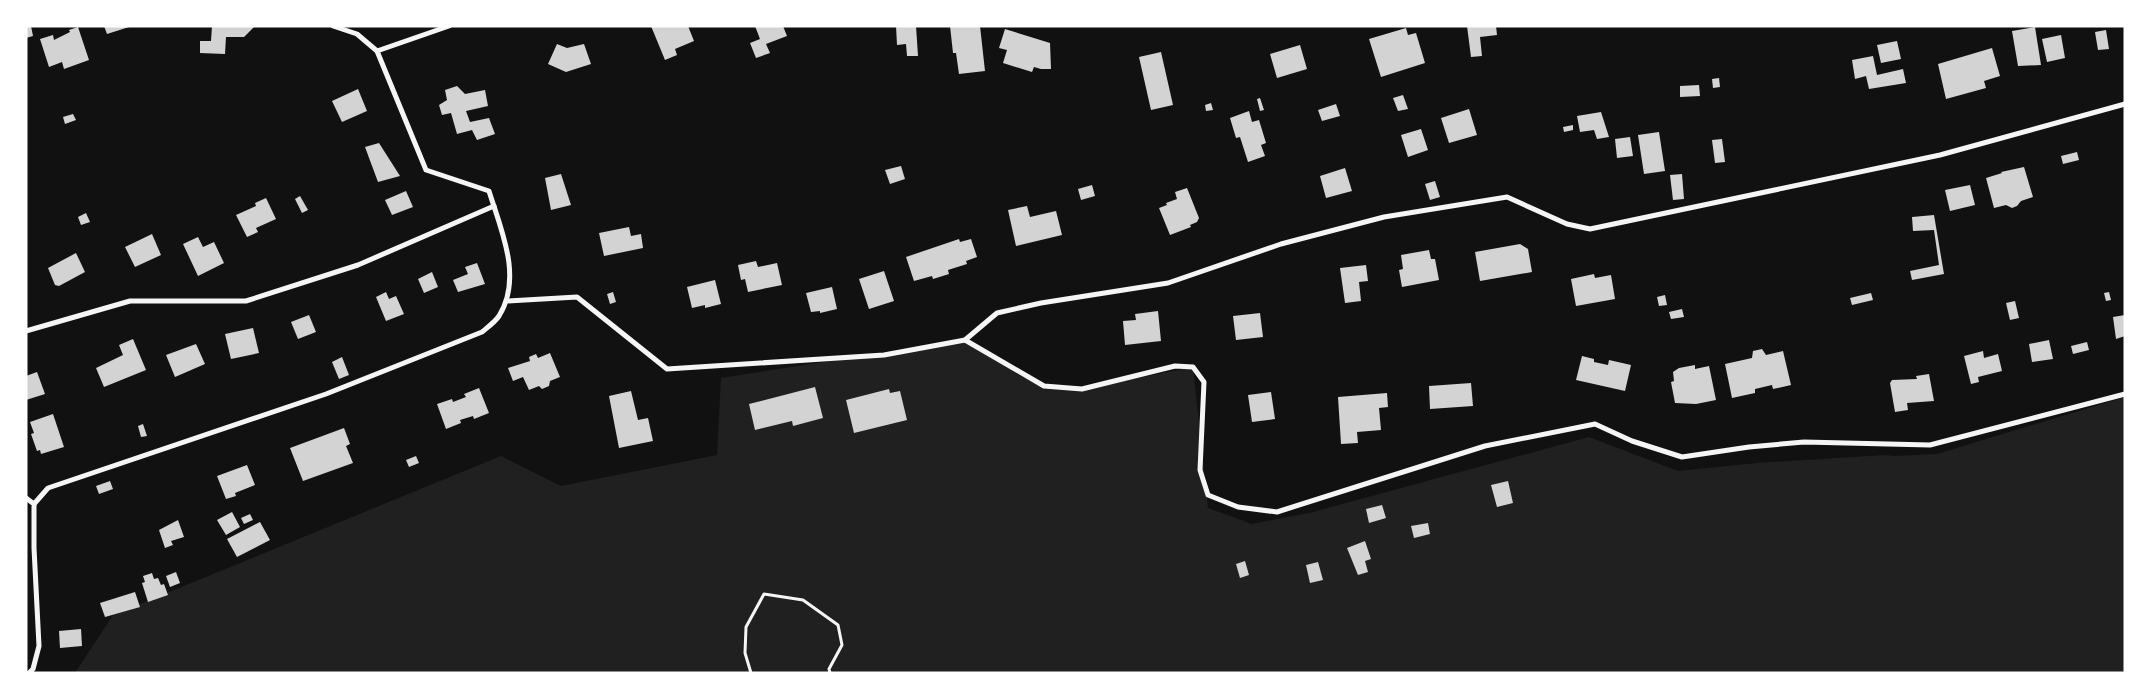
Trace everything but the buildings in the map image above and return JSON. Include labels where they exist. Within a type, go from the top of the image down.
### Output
[{"type":"street","points":[[29,673],[33,669],[39,646],[34,548],[34,504],[48,488],[308,400],[460,342],[482,332],[498,318],[507,301],[511,278],[503,237],[489,191],[426,170],[377,51],[357,34],[333,26]]},
{"type":"street","points":[[377,51],[449,26]]},
{"type":"street","points":[[507,301],[577,297],[667,369],[884,355],[965,340],[997,313],[1041,303],[1168,283],[1281,244],[1384,217],[1507,196],[1567,224],[1590,229],[1940,155],[2125,104]]},
{"type":"street","points":[[26,331],[130,302],[246,301],[358,265],[494,206]]},
{"type":"street","points":[[965,340],[1044,386],[1082,389],[1175,366],[1193,367],[1204,382],[1200,470],[1208,495],[1238,507],[1277,512],[1485,446],[1595,424],[1632,441],[1682,457],[1749,447],[1804,442],[1930,445],[2125,394]]},
{"type":"street","points":[[26,498],[34,504]]},
{"type":"path","points":[[751,673],[745,653],[746,627],[764,594],[802,600],[838,624],[842,646],[829,669],[830,673]]},
{"type":"shaded area","points":[[965,340],[1044,386],[1082,389],[1193,367],[1208,508],[1252,524],[1313,512],[1589,437],[1678,471],[1757,463],[1885,455],[1937,454],[2125,397],[2125,673],[75,673],[113,615],[501,456],[561,486],[717,455],[721,378]]}]
